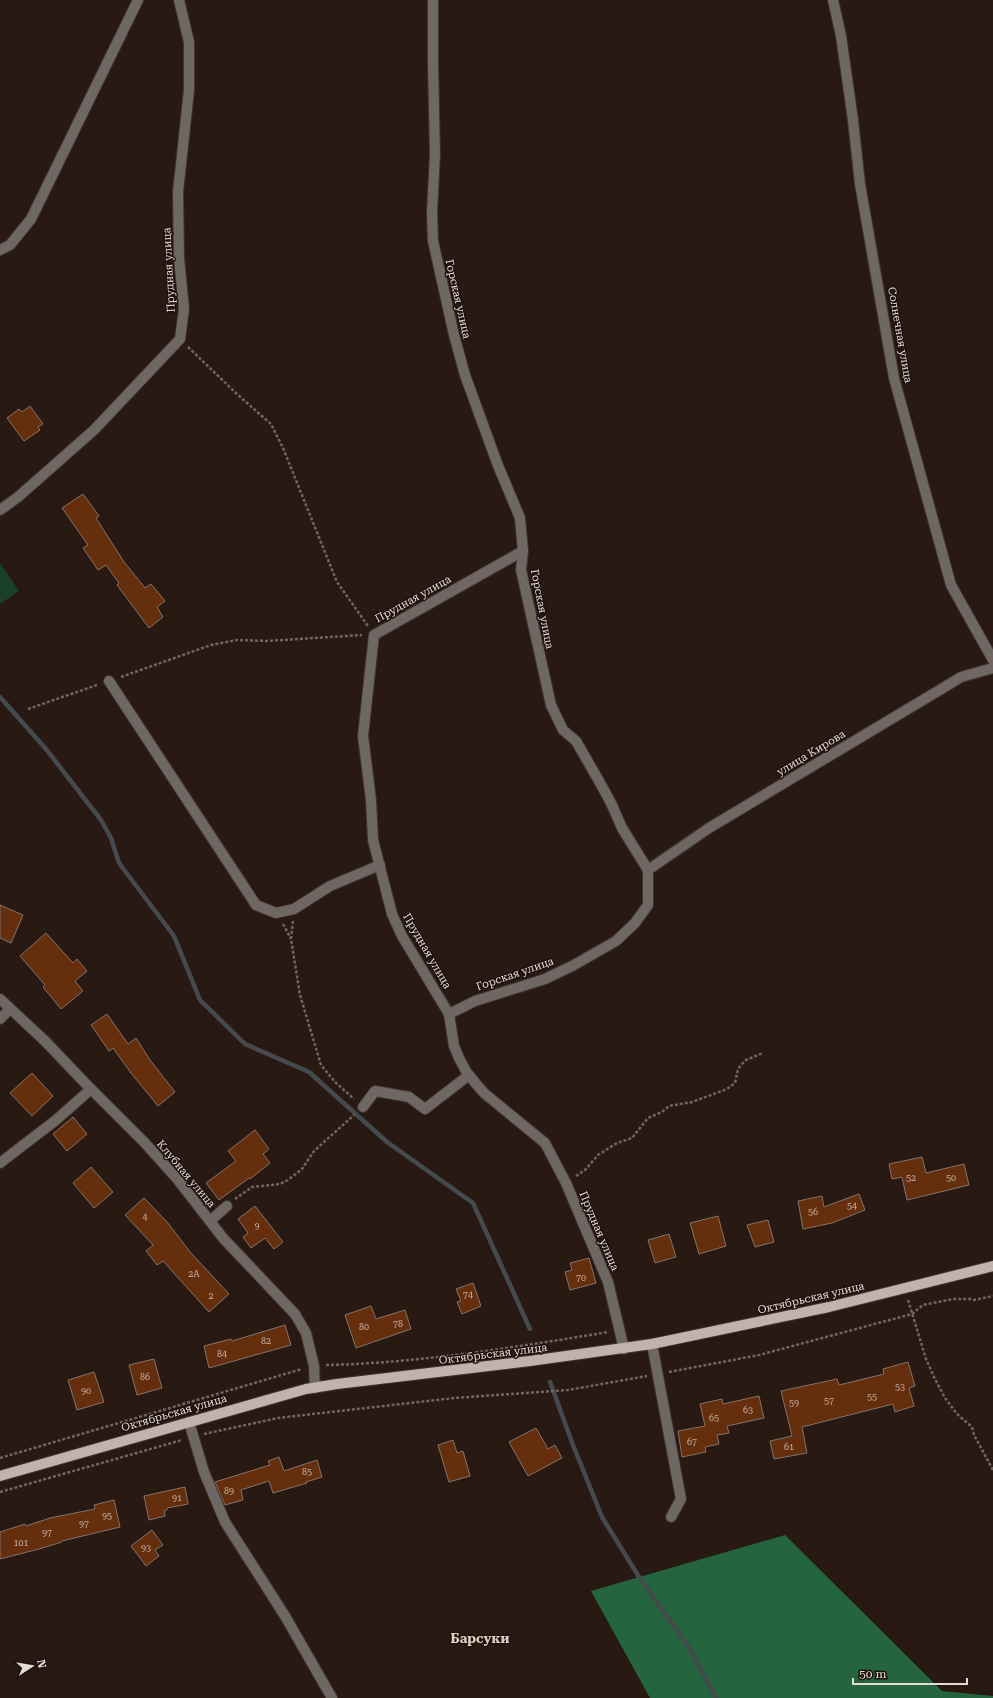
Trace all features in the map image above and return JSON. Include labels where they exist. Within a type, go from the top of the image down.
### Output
[{"type":"main road","name":"Октябрьская улица","points":[[0,1476],[270,1398],[315,1388],[624,1349],[652,1344],[829,1307],[993,1266]]},
{"type":"street","points":[[0,250],[10,245],[32,219],[138,0]]},
{"type":"street","name":"Горская улица","points":[[433,0],[435,154],[432,213],[434,248],[454,336],[465,375],[497,463],[520,518],[523,550],[521,570],[551,706],[564,730],[576,742],[611,803],[622,828],[648,870],[648,905],[635,923],[616,941],[574,965],[545,979],[475,1001],[449,1014]]},
{"type":"street","name":"Солнечная улица","points":[[833,0],[841,36],[850,97],[860,184],[894,378],[951,585],[993,660]]},
{"type":"street","name":"Прудная улица","points":[[179,1],[189,42],[189,90],[178,192],[178,258],[184,309],[180,339]]},
{"type":"street","points":[[0,510],[18,497],[94,430],[180,339]]},
{"type":"street","name":"Прудная улица","points":[[523,550],[374,634],[363,736],[371,800],[374,840],[392,914],[402,936],[449,1014],[454,1046],[459,1058],[469,1075],[484,1093],[545,1143],[566,1183],[608,1282],[624,1349]]},
{"type":"street","name":"улица Кирова","points":[[648,870],[709,828],[942,688],[961,677],[993,668]]},
{"type":"street","points":[[109,681],[256,905],[276,913],[294,909],[330,886],[380,865]]},
{"type":"street","name":"Клубная улица","points":[[0,999],[45,1040],[149,1148],[178,1180],[223,1238],[295,1314],[306,1333],[314,1366],[315,1388]]},
{"type":"street","points":[[0,1019],[10,1008]]},
{"type":"street","points":[[363,1107],[375,1091],[409,1097],[425,1109],[469,1075]]},
{"type":"street","points":[[0,1163],[56,1120],[91,1089]]},
{"type":"street","points":[[210,1221],[227,1206]]},
{"type":"street","points":[[652,1344],[681,1499],[671,1517]]},
{"type":"street","points":[[189,1422],[208,1485],[225,1522],[285,1616],[332,1698]]},
{"type":"path","points":[[180,339],[238,395],[271,424],[283,448],[337,582],[374,634]]},
{"type":"path","points":[[28,709],[212,645],[237,640],[267,641],[374,634]]},
{"type":"path","points":[[294,909],[291,939],[300,995],[321,1065],[335,1082],[363,1107]]},
{"type":"path","points":[[276,913],[291,939]]},
{"type":"path","points":[[566,1183],[585,1170],[598,1155],[616,1143],[632,1138],[648,1118],[662,1112],[669,1106],[692,1102],[727,1089],[735,1083],[738,1069],[746,1060],[764,1053]]},
{"type":"path","points":[[238,1197],[252,1187],[280,1184],[288,1180],[302,1169],[314,1151],[347,1122]]},
{"type":"path","points":[[904,1288],[926,1359],[938,1385],[945,1398],[957,1414],[972,1427],[974,1435],[993,1470]]},
{"type":"path","points":[[663,1373],[759,1355],[912,1314],[923,1305],[953,1299],[974,1300],[993,1296]]},
{"type":"path","points":[[0,1458],[314,1366],[373,1364],[437,1358],[619,1330]]},
{"type":"path","points":[[0,1492],[194,1437],[249,1424],[305,1415],[454,1398],[532,1394],[568,1390],[648,1376]]},
{"type":"green space","points":[[0,563],[19,591],[0,604]]},
{"type":"green space","points":[[785,1535],[942,1691],[993,1696],[993,1698],[650,1698],[591,1591]]},
{"type":"building","points":[[30,406],[43,424],[38,427],[40,430],[24,441],[7,418],[19,409],[22,412]]},
{"type":"building","points":[[83,494],[99,516],[96,518],[124,562],[145,588],[151,584],[165,601],[157,607],[163,617],[149,628],[117,585],[119,583],[106,565],[98,570],[83,548],[88,545],[62,508]]},
{"type":"building","points":[[0,905],[23,915],[11,943],[0,938]]},
{"type":"building","points":[[46,933],[73,963],[77,959],[87,971],[75,981],[83,991],[61,1009],[43,987],[45,985],[20,956]]},
{"type":"building","points":[[107,1014],[128,1044],[136,1038],[150,1060],[175,1092],[158,1106],[113,1048],[109,1051],[91,1025]]},
{"type":"building","points":[[32,1073],[53,1096],[32,1116],[10,1093]]},
{"type":"building","points":[[73,1117],[87,1134],[67,1151],[53,1134]]},
{"type":"building","points":[[255,1130],[269,1149],[263,1154],[270,1163],[250,1179],[249,1178],[219,1200],[206,1183],[236,1161],[228,1151]]},
{"type":"building","points":[[922,1157],[926,1173],[964,1164],[969,1185],[907,1200],[902,1177],[892,1179],[889,1164]]},
{"type":"building","points":[[91,1167],[113,1192],[94,1208],[73,1183]]},
{"type":"building","points":[[859,1194],[865,1210],[832,1223],[803,1229],[798,1201],[822,1196],[824,1207]]},
{"type":"building","points":[[144,1198],[167,1222],[191,1253],[229,1294],[209,1312],[163,1261],[157,1265],[146,1251],[153,1245],[125,1215]]},
{"type":"building","points":[[255,1206],[283,1242],[274,1249],[265,1238],[251,1248],[243,1237],[248,1233],[238,1219]]},
{"type":"building","points":[[718,1216],[726,1246],[699,1254],[690,1223]]},
{"type":"building","points":[[768,1220],[774,1242],[755,1247],[747,1225]]},
{"type":"building","points":[[669,1234],[676,1257],[655,1263],[648,1240]]},
{"type":"building","points":[[589,1258],[596,1283],[570,1290],[565,1272],[572,1270],[570,1263]]},
{"type":"building","points":[[473,1283],[481,1306],[462,1314],[457,1302],[461,1301],[456,1289]]},
{"type":"building","points":[[371,1306],[376,1319],[405,1310],[411,1329],[356,1348],[345,1315]]},
{"type":"building","points":[[285,1325],[291,1345],[209,1368],[204,1346],[231,1339],[232,1341]]},
{"type":"building","points":[[154,1359],[162,1388],[137,1395],[129,1365]]},
{"type":"building","points":[[908,1362],[915,1386],[909,1388],[914,1406],[895,1412],[893,1404],[802,1427],[807,1453],[774,1459],[770,1441],[792,1436],[781,1391],[837,1379],[839,1385],[884,1374],[883,1369]]},
{"type":"building","points":[[94,1372],[104,1402],[77,1410],[68,1380]]},
{"type":"building","points":[[759,1396],[764,1418],[727,1426],[729,1433],[717,1435],[719,1444],[705,1447],[706,1452],[682,1457],[678,1431],[705,1426],[700,1404],[722,1399],[723,1404]]},
{"type":"building","points":[[536,1428],[548,1449],[555,1445],[562,1458],[528,1476],[509,1442]]},
{"type":"building","points":[[453,1440],[457,1453],[463,1451],[470,1476],[449,1482],[438,1445]]},
{"type":"building","points":[[279,1457],[284,1471],[317,1460],[322,1477],[273,1493],[269,1481],[241,1490],[243,1500],[225,1505],[215,1482],[270,1465],[268,1461]]},
{"type":"building","points":[[185,1487],[188,1504],[167,1508],[167,1510],[164,1511],[165,1516],[149,1520],[144,1496]]},
{"type":"building","points":[[114,1500],[120,1527],[62,1541],[39,1549],[0,1559],[0,1532],[25,1524],[26,1526],[50,1518],[95,1509],[94,1505]]},
{"type":"building","points":[[152,1530],[163,1545],[155,1550],[159,1556],[146,1566],[131,1546]]},
{"type":"waterway","points":[[0,697],[46,749],[101,820],[111,838],[119,863],[174,936],[200,1000],[245,1044],[309,1072],[387,1142],[473,1203],[530,1329]]},
{"type":"waterway","points":[[550,1382],[602,1517],[639,1577],[688,1646],[716,1698]]},
{"type":"district","name":"Барсуки","points":[[480,1638]]}]
